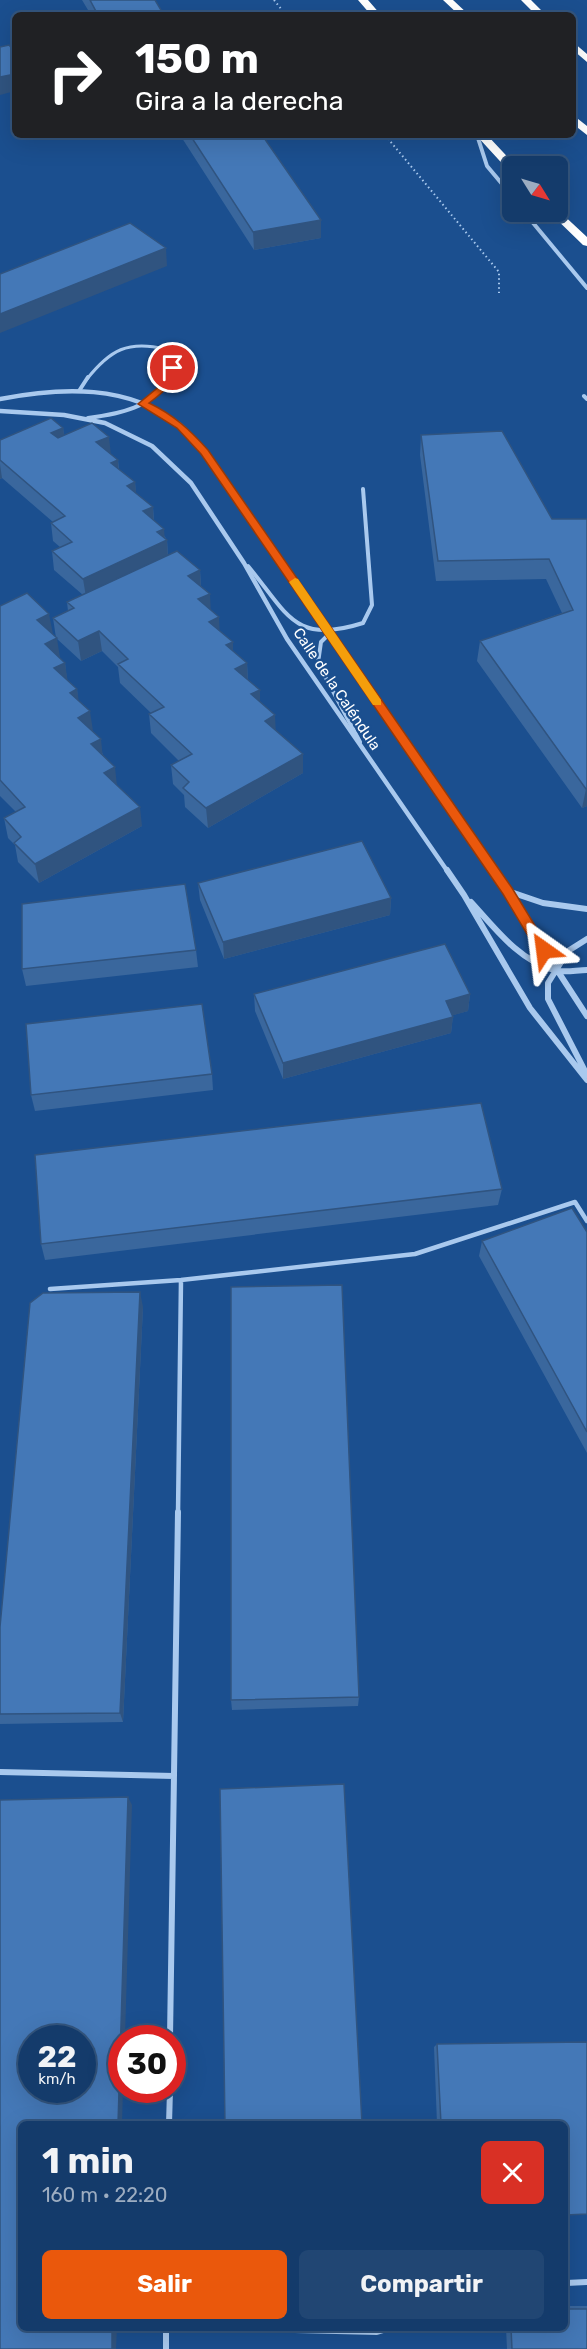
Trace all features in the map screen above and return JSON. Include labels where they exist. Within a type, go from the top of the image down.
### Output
[{"type":"highway","points":[[363,0],[373,12]]},
{"type":"highway","points":[[448,0],[461,12]]},
{"type":"highway","points":[[526,0],[539,12]]},
{"type":"highway","points":[[576,48],[587,59]]},
{"type":"highway","points":[[576,121],[587,132]]},
{"type":"highway","points":[[482,138],[502,158]]},
{"type":"highway","points":[[565,222],[587,243]]},
{"type":"street","points":[[480,138],[487,166],[502,184]]},
{"type":"street","points":[[533,222],[587,288]]},
{"type":"street","name":"Calle de la Caléndula","points":[[0,399],[56,390],[106,394],[142,404],[164,414],[181,426],[205,452],[508,891],[555,970],[587,1016]]},
{"type":"street","name":"Calle de la Caléndula","points":[[0,411],[88,418],[125,431],[152,446],[191,483],[244,563],[288,639],[464,895],[530,1008],[587,1078]]},
{"type":"street","points":[[508,891],[543,903],[587,909]]},
{"type":"street","points":[[464,895],[519,951],[537,963],[555,970],[587,970]]},
{"type":"street","points":[[587,939],[568,951],[548,982],[548,999],[587,1078]]},
{"type":"lane","points":[[79,391],[91,371],[119,348],[152,344],[165,349],[173,368],[164,387],[142,404],[110,416],[88,418]]},
{"type":"lane","points":[[244,563],[298,626],[330,633],[363,623],[372,605],[363,489]]},
{"type":"lane","points":[[330,633],[321,642],[318,663],[365,750]]},
{"type":"lane","points":[[50,1289],[182,1280],[415,1254],[574,1202],[587,1221]]},
{"type":"lane","points":[[170,2025],[182,1280]]},
{"type":"lane","points":[[0,1772],[174,1776]]},
{"type":"lane","points":[[169,2121],[170,2103]]},
{"type":"lane","points":[[568,2283],[587,2282]]},
{"type":"lane","points":[[166,2331],[166,2349]]},
{"type":"lane","points":[[338,2331],[381,2331]]},
{"type":"path","points":[[274,0],[284,12]]},
{"type":"path","points":[[387,138],[499,273],[499,293]]},
{"type":"building","points":[[90,0],[155,0],[162,12],[96,12]]},
{"type":"building","points":[[9,45],[12,48],[12,75],[0,77],[0,47]]},
{"type":"building","points":[[192,138],[264,138],[321,220],[253,232]]},
{"type":"building","points":[[130,223],[166,248],[0,314],[0,274]]},
{"type":"building","points":[[51,418],[63,428],[51,433],[58,438],[92,423],[109,437],[96,442],[118,460],[111,463],[135,482],[127,486],[153,507],[143,511],[164,529],[157,532],[167,540],[83,579],[52,551],[72,542],[51,523],[65,516],[0,460],[0,440]]},
{"type":"building","points":[[502,431],[552,519],[587,519],[587,789],[480,641],[573,610],[549,559],[438,561],[421,435]]},
{"type":"building","points":[[177,551],[200,570],[188,576],[210,594],[198,599],[219,617],[209,622],[233,642],[226,645],[247,663],[235,669],[260,690],[251,694],[275,715],[265,721],[303,754],[206,808],[183,788],[189,782],[171,765],[192,754],[149,714],[164,707],[118,664],[128,659],[99,631],[78,641],[53,618],[74,608],[67,602]]},
{"type":"building","points":[[27,593],[49,614],[37,620],[57,638],[45,644],[65,663],[54,668],[77,689],[70,693],[90,711],[78,718],[101,739],[91,744],[115,767],[104,773],[140,807],[35,864],[14,843],[21,837],[4,818],[25,807],[0,780],[0,606]]},
{"type":"building","points":[[362,841],[391,898],[223,942],[198,883]]},
{"type":"building","points":[[185,884],[196,950],[22,969],[22,904]]},
{"type":"building","points":[[445,944],[470,994],[446,1001],[453,1017],[283,1063],[254,994]]},
{"type":"building","points":[[202,1004],[212,1074],[31,1095],[26,1024]]},
{"type":"building","points":[[481,1103],[502,1189],[41,1244],[35,1155]]},
{"type":"building","points":[[572,1208],[587,1232],[587,1432],[482,1241]]},
{"type":"building","points":[[342,1285],[359,1697],[231,1700],[231,1287]]},
{"type":"building","points":[[140,1292],[120,1713],[0,1714],[0,1627],[30,1303],[43,1293]]},
{"type":"building","points":[[344,1784],[362,2121],[225,2121],[220,1789]]},
{"type":"building","points":[[128,1797],[121,2025],[108,2025],[108,2103],[119,2103],[118,2121],[18,2121],[18,2331],[112,2331],[112,2349],[0,2349],[0,1800]]},
{"type":"building","points":[[587,2042],[587,2214],[568,2215],[568,2121],[441,2121],[437,2044]]},
{"type":"building","points":[[568,2309],[587,2309],[587,2349],[512,2349],[511,2331],[568,2331]]},
{"type":"slow traffic","points":[[295,582],[377,702]]},
{"type":"route","points":[[173,368],[164,387],[142,404],[164,414],[181,426],[205,452],[508,891],[544,950]]}]
